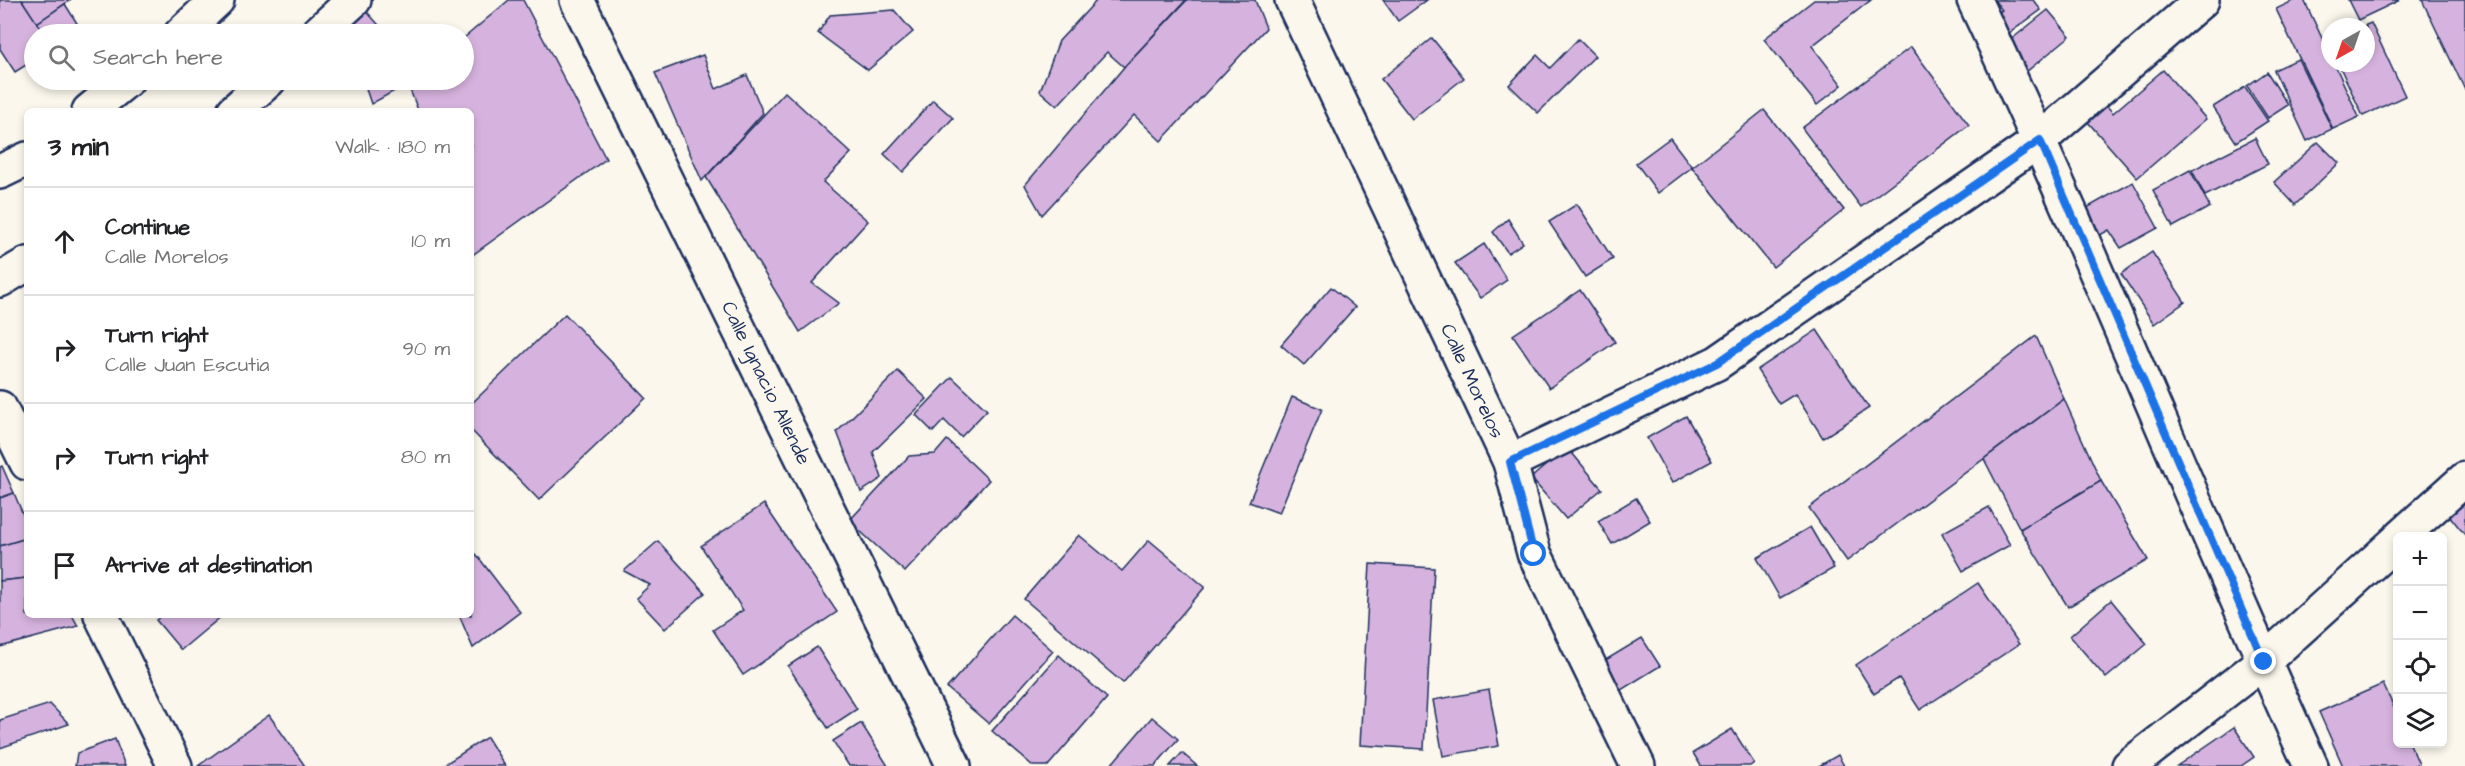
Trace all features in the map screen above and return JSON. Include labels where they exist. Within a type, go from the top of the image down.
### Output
[{"type":"street","points":[[192,24],[217,0]]},
{"type":"street","points":[[328,24],[354,0]]},
{"type":"street","name":"Calle Ignacio Allende","points":[[577,0],[954,766]]},
{"type":"street","name":"Calle Morelos","points":[[1292,0],[1510,462],[1534,554],[1638,766]]},
{"type":"street","points":[[1974,0],[2040,140],[2264,662],[2311,766]]},
{"type":"street","points":[[1510,462],[1717,363],[2040,140],[2202,0]]},
{"type":"street","points":[[92,108],[114,90]]},
{"type":"street","points":[[237,108],[258,90]]},
{"type":"street","points":[[0,172],[24,160]]},
{"type":"street","points":[[0,280],[24,266]]},
{"type":"street","points":[[0,408],[24,457]]},
{"type":"street","points":[[2407,532],[2465,478]]},
{"type":"street","points":[[2129,766],[2264,662],[2393,544]]},
{"type":"street","points":[[102,618],[175,766]]},
{"type":"building","points":[[0,0],[22,0],[38,24],[24,24],[24,66],[15,72],[0,49]]},
{"type":"building","points":[[22,0],[70,0],[37,23]]},
{"type":"building","points":[[509,0],[523,0],[606,159],[474,254],[474,108],[417,108],[410,90],[474,90],[474,30]]},
{"type":"building","points":[[1097,0],[1186,0],[1124,67],[1107,52],[1057,106],[1040,91],[1059,41]]},
{"type":"building","points":[[1187,0],[1255,0],[1266,28],[1161,141],[1134,115],[1042,215],[1025,185],[1124,67]]},
{"type":"building","points":[[1383,0],[1427,0],[1398,21]]},
{"type":"building","points":[[1814,0],[1871,0],[1812,46],[1842,85],[1817,105],[1764,39]]},
{"type":"building","points":[[1994,0],[2033,0],[2041,10],[2008,34],[1994,15],[2002,10]]},
{"type":"building","points":[[2295,0],[2304,0],[2321,36],[2321,72],[2338,72],[2359,117],[2333,129],[2276,9]]},
{"type":"building","points":[[2348,0],[2400,0],[2362,18],[2357,18]]},
{"type":"building","points":[[2422,0],[2465,0],[2465,90]]},
{"type":"building","points":[[359,3],[378,24],[337,24]]},
{"type":"building","points":[[65,4],[78,24],[38,24]]},
{"type":"building","points":[[894,10],[913,32],[868,70],[818,33],[830,15]]},
{"type":"building","points":[[2048,10],[2070,36],[2020,77],[1998,50]]},
{"type":"building","points":[[2375,32],[2405,96],[2363,116],[2342,72],[2375,72]]},
{"type":"building","points":[[1432,38],[1464,78],[1412,119],[1381,79]]},
{"type":"building","points":[[1578,39],[1595,56],[1538,113],[1509,85],[1537,55],[1550,68]]},
{"type":"building","points":[[1911,47],[1969,125],[1861,207],[1802,128]]},
{"type":"building","points":[[703,55],[716,89],[747,75],[763,113],[702,181],[655,73]]},
{"type":"building","points":[[2298,59],[2332,129],[2307,141],[2274,70]]},
{"type":"building","points":[[2163,70],[2206,119],[2137,178],[2087,121],[2106,105],[2113,113]]},
{"type":"building","points":[[2267,72],[2288,105],[2268,118],[2247,86]]},
{"type":"building","points":[[2245,87],[2268,121],[2236,142],[2213,107]]},
{"type":"building","points":[[366,90],[396,90],[371,104]]},
{"type":"building","points":[[785,92],[851,153],[823,182],[868,221],[812,283],[839,303],[800,332],[706,177]]},
{"type":"building","points":[[933,100],[953,118],[903,172],[884,154]]},
{"type":"building","points":[[1764,110],[1844,210],[1773,267],[1692,167]]},
{"type":"building","points":[[1670,138],[1692,167],[1658,193],[1636,163]]},
{"type":"building","points":[[2255,138],[2268,164],[2205,196],[2192,170]]},
{"type":"building","points":[[2318,142],[2339,163],[2295,205],[2274,182]]},
{"type":"building","points":[[2190,170],[2210,207],[2173,227],[2153,190]]},
{"type":"building","points":[[2133,182],[2158,228],[2121,248],[2109,230],[2091,240],[2076,214]]},
{"type":"building","points":[[1577,204],[1613,259],[1585,277],[1549,222]]},
{"type":"building","points":[[1508,219],[1523,243],[1508,253],[1493,232]]},
{"type":"building","points":[[1484,244],[1507,280],[1480,298],[1455,263]]},
{"type":"building","points":[[2152,252],[2185,302],[2154,324],[2121,274]]},
{"type":"building","points":[[1331,287],[1355,307],[1304,365],[1281,345]]},
{"type":"building","points":[[1580,290],[1615,342],[1549,388],[1513,335]]},
{"type":"building","points":[[565,314],[646,398],[539,500],[474,433],[474,401]]},
{"type":"building","points":[[1817,330],[1869,408],[1823,438],[1795,394],[1779,404],[1757,370]]},
{"type":"building","points":[[2036,336],[2064,399],[1847,561],[1809,508]]},
{"type":"building","points":[[898,371],[927,399],[873,452],[882,478],[861,492],[837,432]]},
{"type":"building","points":[[952,377],[987,410],[961,437],[944,420],[933,432],[916,415]]},
{"type":"building","points":[[1292,397],[1322,409],[1279,513],[1249,502]]},
{"type":"building","points":[[2064,399],[2101,481],[2020,529],[1984,459]]},
{"type":"building","points":[[1686,416],[1712,461],[1672,483],[1647,438]]},
{"type":"building","points":[[947,440],[989,480],[905,572],[849,521],[909,456],[935,454]]},
{"type":"building","points":[[1567,447],[1602,489],[1566,519],[1531,478]]},
{"type":"building","points":[[2,466],[14,493],[0,498],[0,467]]},
{"type":"building","points":[[2101,481],[2148,560],[2068,607],[2020,529]]},
{"type":"building","points":[[2465,492],[2465,535],[2444,509]]},
{"type":"building","points":[[14,493],[24,517],[24,539],[0,546],[0,498]]},
{"type":"building","points":[[1636,498],[1650,521],[1612,544],[1598,521]]},
{"type":"building","points":[[764,504],[837,612],[743,675],[713,630],[743,610],[701,546]]},
{"type":"building","points":[[1989,507],[2010,545],[1963,571],[1942,533]]},
{"type":"building","points":[[1810,527],[1834,568],[1780,598],[1757,558]]},
{"type":"building","points":[[1079,535],[1122,571],[1149,540],[1205,587],[1123,683],[1024,599]]},
{"type":"building","points":[[24,539],[24,578],[0,581],[0,546]]},
{"type":"building","points":[[658,541],[705,593],[665,629],[636,598],[650,585],[624,571]]},
{"type":"building","points":[[476,554],[520,612],[473,648],[460,618],[474,618],[474,555]]},
{"type":"building","points":[[1370,564],[1434,568],[1424,749],[1360,745]]},
{"type":"building","points":[[24,578],[24,618],[74,618],[78,626],[0,647],[0,581]]},
{"type":"building","points":[[1978,583],[2019,644],[1920,710],[1899,678],[1874,694],[1856,665]]},
{"type":"building","points":[[2111,600],[2147,644],[2106,678],[2070,636]]},
{"type":"building","points":[[1012,615],[1053,651],[989,724],[947,688]]},
{"type":"building","points":[[158,618],[219,618],[181,650],[156,620]]},
{"type":"building","points":[[1642,638],[1660,666],[1621,690],[1604,661]]},
{"type":"building","points":[[817,647],[857,709],[828,728],[788,666]]},
{"type":"building","points":[[1059,655],[1107,698],[1048,766],[1033,766],[992,731]]},
{"type":"building","points":[[2383,684],[2393,705],[2393,748],[2412,748],[2419,764],[2413,766],[2343,766],[2319,712]]},
{"type":"building","points":[[1489,690],[1499,746],[1443,756],[1433,700]]},
{"type":"building","points":[[50,704],[69,724],[0,748],[0,720]]},
{"type":"building","points":[[269,715],[305,766],[198,766]]},
{"type":"building","points":[[1152,717],[1178,739],[1155,766],[1110,766]]},
{"type":"building","points":[[861,723],[888,766],[849,766],[833,741]]},
{"type":"building","points":[[2234,727],[2254,757],[2241,766],[2177,766]]},
{"type":"building","points":[[1732,729],[1754,763],[1750,766],[1701,766],[1693,753]]},
{"type":"building","points":[[487,737],[505,766],[442,766]]},
{"type":"building","points":[[115,739],[125,766],[75,766],[77,753]]},
{"type":"building","points":[[1182,753],[1197,766],[1170,766]]},
{"type":"building","points":[[1838,755],[1844,766],[1819,766]]},
{"type":"route","points":[[1534,554],[1510,462],[1717,363],[2040,140],[2264,662]]}]
